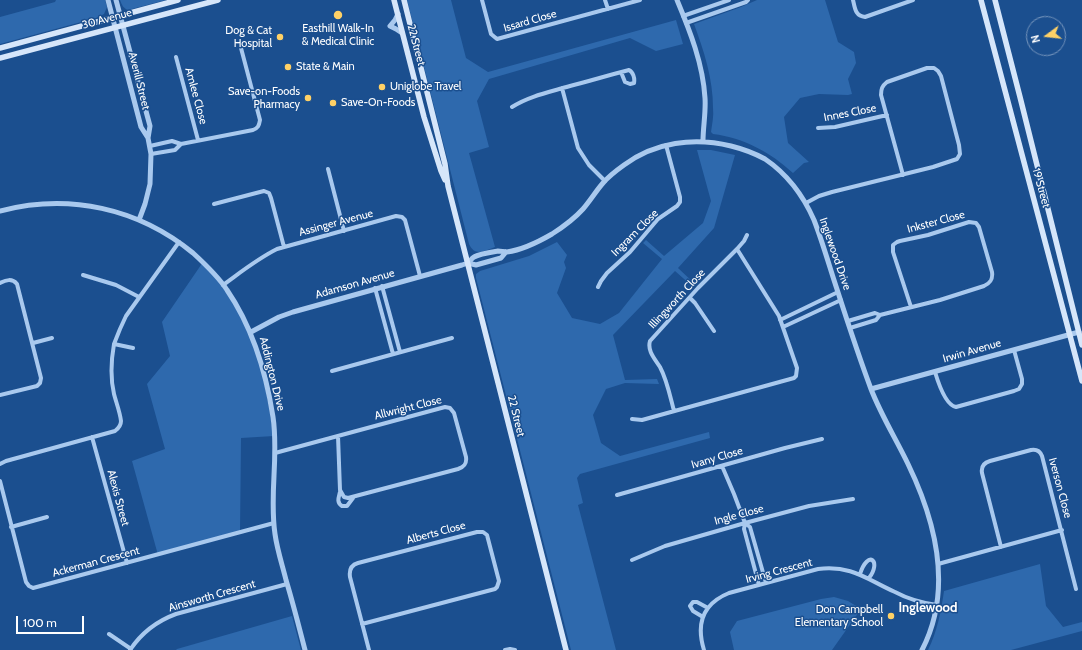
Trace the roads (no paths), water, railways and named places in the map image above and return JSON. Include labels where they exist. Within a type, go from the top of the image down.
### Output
[{"type":"main road","name":"30 Avenue","points":[[0,48],[178,0]]},
{"type":"main road","name":"30 Avenue","points":[[0,58],[218,0]]},
{"type":"main road","name":"22 Street","points":[[394,0],[424,117],[441,171],[448,186]]},
{"type":"main road","name":"22 Street","points":[[404,0],[501,399],[566,650]]},
{"type":"main road","name":"19 Street","points":[[981,0],[1082,381]]},
{"type":"main road","name":"19 Street","points":[[995,0],[1082,345]]},
{"type":"street","name":"Averill Street","points":[[108,0],[141,127],[148,138],[150,146],[150,184],[139,220]]},
{"type":"street","name":"Averill Street","points":[[116,0],[150,126],[148,138]]},
{"type":"street","name":"Issard Close","points":[[482,0],[491,34],[497,39],[640,0]]},
{"type":"street","points":[[605,0],[608,9]]},
{"type":"street","points":[[677,0],[697,56],[704,86],[705,108],[703,141]]},
{"type":"street","points":[[683,16],[729,0]]},
{"type":"street","points":[[686,23],[748,0]]},
{"type":"street","points":[[853,0],[856,12],[865,17],[914,0]]},
{"type":"street","points":[[398,14],[390,26],[402,33]]},
{"type":"street","points":[[150,146],[172,141],[181,144],[257,128],[260,124],[258,114],[241,48]]},
{"type":"street","name":"Amlee Close","points":[[176,57],[198,140]]},
{"type":"street","points":[[806,203],[819,196],[832,192],[903,175],[955,161],[959,158],[960,150],[941,76],[934,68],[887,82],[882,86],[881,92],[903,175]]},
{"type":"street","points":[[512,107],[531,97],[622,72]]},
{"type":"street","points":[[562,88],[578,148],[589,165],[605,181]]},
{"type":"street","name":"Innes Close","points":[[818,128],[835,127],[887,115]]},
{"type":"street","name":"Inglewood Drive","points":[[506,252],[501,258],[476,266],[468,263],[474,257],[492,252],[506,252],[517,249],[552,234],[565,226],[582,210],[605,181],[623,165],[633,158],[666,145],[682,142],[703,141],[744,149],[765,159],[790,180],[806,203],[817,228],[871,389],[885,421],[909,466],[933,534],[938,564],[939,588],[937,605],[931,628],[922,650]]},
{"type":"street","points":[[151,154],[175,150],[181,144]]},
{"type":"street","name":"Ingram Close","points":[[598,287],[607,273],[630,252],[658,220],[675,208],[680,202],[666,145]]},
{"type":"street","points":[[328,169],[344,231]]},
{"type":"street","points":[[214,204],[264,191],[269,193],[284,247]]},
{"type":"street","name":"Addington Drive","points":[[0,211],[29,204],[64,203],[98,207],[139,220],[179,242],[199,258],[224,285],[237,305],[257,348],[268,391],[273,420],[275,453],[273,505],[274,523],[277,543],[305,650]]},
{"type":"street","name":"Assinger Avenue","points":[[224,285],[262,256],[284,247],[396,216],[402,217],[407,225],[420,276]]},
{"type":"street","name":"Inkster Close","points":[[848,321],[875,313],[880,314],[911,307],[950,297],[984,286],[991,282],[992,272],[979,227],[976,223],[971,221],[928,235],[900,241],[893,245],[893,252],[911,307]]},
{"type":"street","name":"Illingworth Close","points":[[674,411],[666,381],[650,350],[649,345],[651,339],[736,249],[747,235]]},
{"type":"street","points":[[0,464],[6,461],[115,431],[119,427],[120,418],[111,381],[111,364],[114,344],[123,322],[139,297],[179,242]]},
{"type":"street","points":[[632,419],[642,420],[794,378],[796,376],[797,368],[780,320],[736,249]]},
{"type":"street","name":"Adamson Avenue","points":[[250,332],[279,317],[293,312],[468,263]]},
{"type":"street","points":[[83,275],[116,285],[139,297]]},
{"type":"street","points":[[0,283],[6,280],[11,280],[17,284],[41,378],[40,383],[35,387],[0,396]]},
{"type":"street","points":[[382,286],[400,352]]},
{"type":"street","points":[[375,288],[393,354]]},
{"type":"street","points":[[780,320],[838,292]]},
{"type":"street","points":[[690,298],[714,331]]},
{"type":"street","points":[[783,327],[840,300]]},
{"type":"street","name":"Inkster Close","points":[[850,328],[876,320],[880,314]]},
{"type":"street","name":"Irwin Avenue","points":[[871,389],[1079,332]]},
{"type":"street","points":[[33,343],[52,338]]},
{"type":"street","points":[[332,371],[452,338]]},
{"type":"street","points":[[114,344],[133,348]]},
{"type":"street","points":[[935,372],[947,401],[956,407],[1014,391],[1019,389],[1022,382],[1014,350]]},
{"type":"street","name":"Allwright Close","points":[[275,453],[432,410],[448,407],[452,409],[454,413],[466,462],[461,468],[353,498],[346,506],[342,506],[338,501],[340,492],[338,436]]},
{"type":"street","name":"Alexis Street","points":[[92,437],[126,563]]},
{"type":"street","name":"Ivany Close","points":[[616,496],[803,443],[822,439]]},
{"type":"street","name":"Iverson Close","points":[[1001,546],[982,473],[982,467],[987,462],[1014,454],[1035,450],[1040,452],[1042,456],[1076,589]]},
{"type":"street","points":[[722,466],[745,523],[744,529],[759,585]]},
{"type":"street","name":"Ackerman Crescent","points":[[0,481],[26,582],[31,587],[36,588],[274,523]]},
{"type":"street","points":[[340,492],[345,498],[353,498]]},
{"type":"street","name":"Ingle Close","points":[[632,560],[661,547],[745,523],[809,506],[853,499]]},
{"type":"street","points":[[12,527],[47,518]]},
{"type":"street","points":[[745,523],[750,527],[766,583]]},
{"type":"street","name":"Iverson Close","points":[[938,564],[1062,530]]},
{"type":"street","name":"Alberts Close","points":[[362,624],[495,589],[499,581],[487,535],[483,532],[477,532],[353,565],[350,570],[350,577],[362,624],[369,650]]},
{"type":"street","points":[[751,554],[758,552]]},
{"type":"street","points":[[860,574],[865,562],[868,560],[874,561],[874,568],[869,578]]},
{"type":"street","name":"Irving Crescent","points":[[704,650],[700,634],[701,625],[708,608],[714,602],[723,596],[818,569],[844,569],[869,578],[903,596],[937,605]]},
{"type":"street","name":"Ainsworth Crescent","points":[[131,649],[146,631],[165,618],[288,584]]},
{"type":"street","points":[[703,617],[692,610],[691,604],[695,602],[708,608]]},
{"type":"street","points":[[109,634],[131,649]]},
{"type":"street","points":[[505,650],[515,650]]},
{"type":"place","name":"Easthill Walk-In & Medical Clinic","points":[[338,15]]},
{"type":"place","name":"Dog & Cat Hospital","points":[[280,37]]},
{"type":"place","name":"State & Main","points":[[288,67]]},
{"type":"place","name":"Uniglobe Travel","points":[[382,87]]},
{"type":"place","name":"Save-on-Foods Pharmacy","points":[[308,98]]},
{"type":"place","name":"Save-On-Foods","points":[[333,103]]},
{"type":"place","name":"Don Campbell Elementary School","points":[[891,616]]},
{"type":"district","name":"Inglewood","points":[[928,608]]}]
